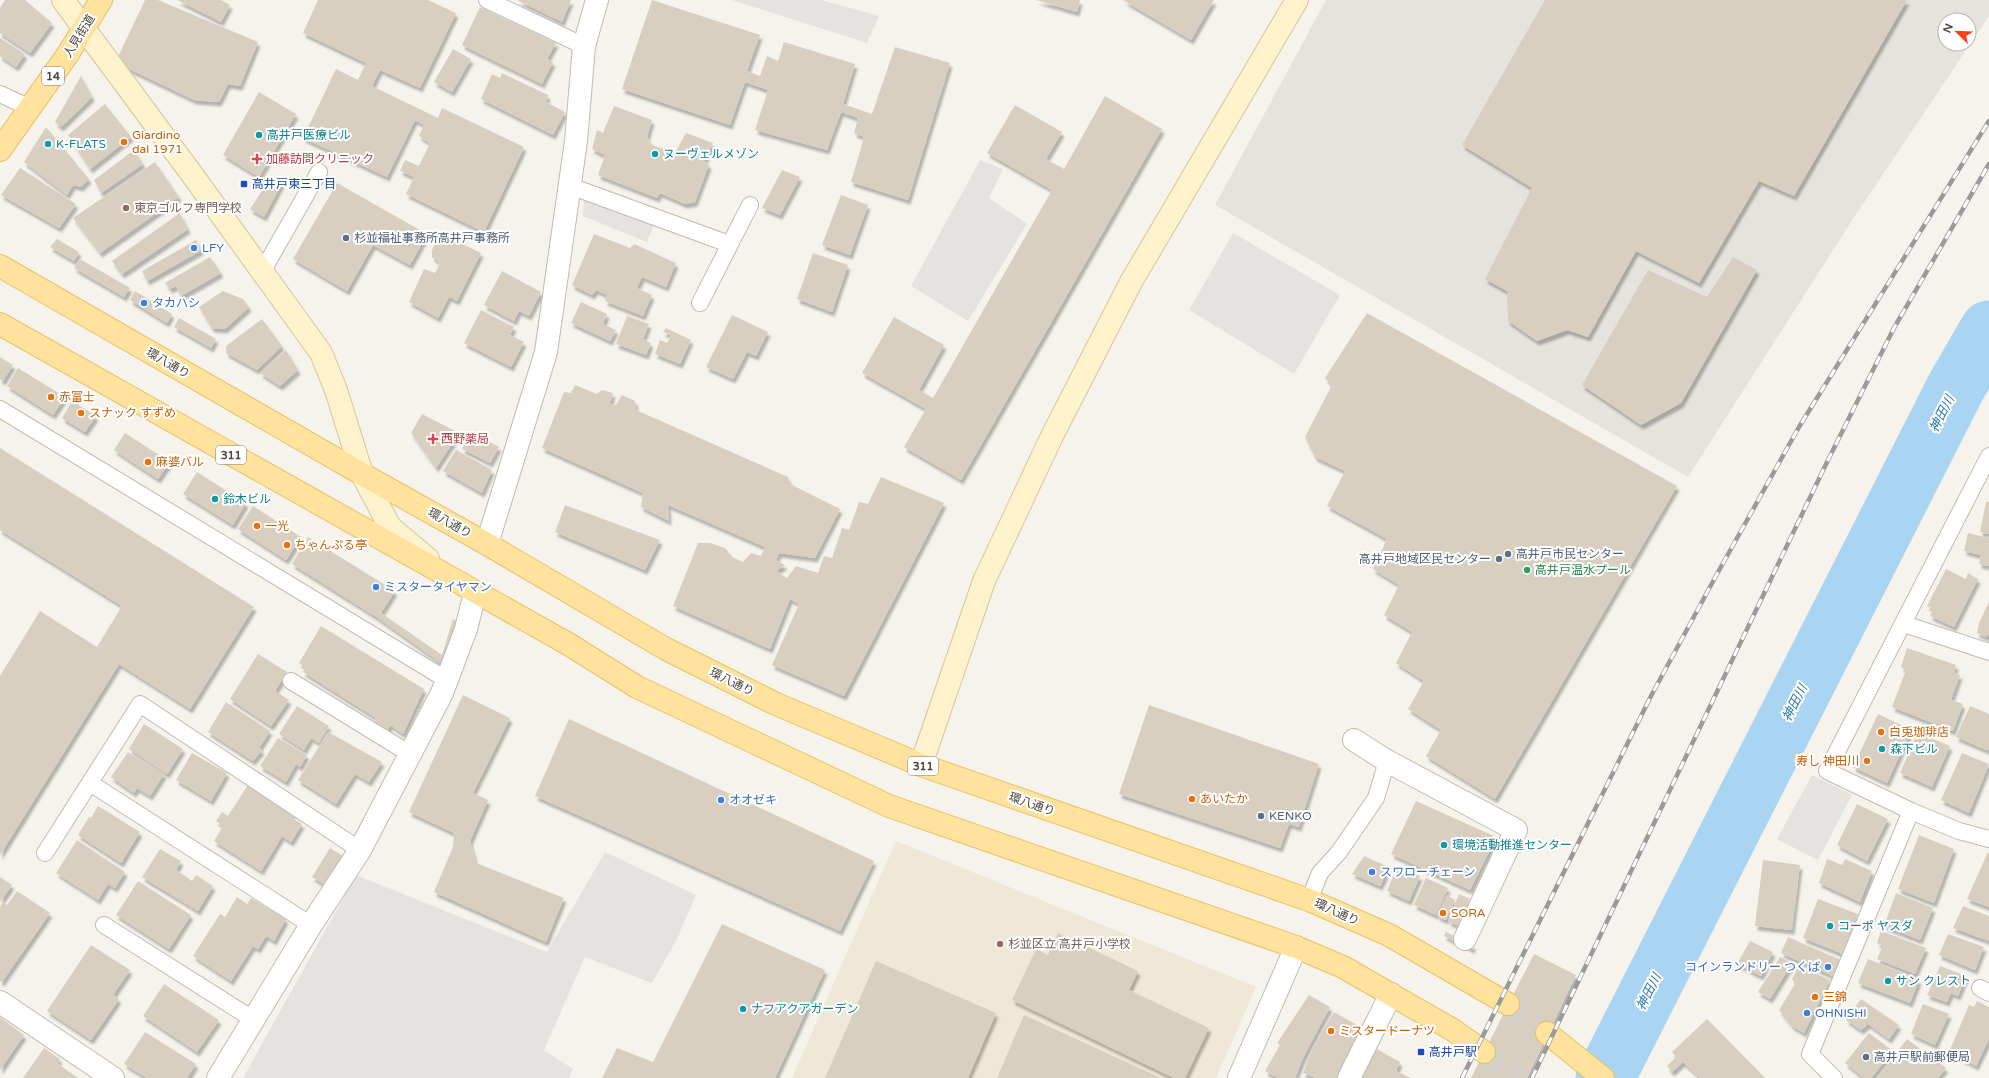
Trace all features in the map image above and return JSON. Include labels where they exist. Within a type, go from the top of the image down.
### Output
[{"type":"main road","name":"人見街道","points":[[0,150],[84,29],[101,0]]},
{"type":"main road","name":"環八通り","points":[[0,266],[487,544],[666,649],[776,704],[921,765],[1309,900],[1389,935],[1508,1004]]},
{"type":"main road","name":"311","points":[[0,324],[468,590],[570,645],[638,687],[889,806],[1296,947],[1343,967],[1453,1030],[1484,1052]]},
{"type":"main road","points":[[1547,1033],[1603,1078]]},
{"type":"street","points":[[63,0],[322,353],[336,390],[362,474],[390,528],[468,590],[466,629],[442,693],[360,850],[311,925],[218,1078]]},
{"type":"street","points":[[487,544],[546,352],[576,141],[584,46],[597,0]]},
{"type":"street","points":[[921,765],[984,581],[1052,436],[1131,282],[1297,0]]},
{"type":"street","points":[[1354,740],[1387,761],[1516,830],[1466,939]]},
{"type":"street","points":[[1239,1078],[1296,947]]},
{"type":"street","points":[[1349,1078],[1391,994]]},
{"type":"street","points":[[0,1002],[113,1078]]},
{"type":"lane","points":[[487,0],[584,46]]},
{"type":"lane","points":[[0,94],[30,108]]},
{"type":"lane","points":[[262,272],[319,172]]},
{"type":"lane","points":[[570,186],[729,244]]},
{"type":"lane","points":[[700,303],[750,205]]},
{"type":"lane","points":[[0,409],[447,680]]},
{"type":"lane","points":[[1989,456],[1983,479],[1904,624],[1827,772],[1911,811],[1959,831],[1989,840]]},
{"type":"lane","points":[[1904,624],[1989,652]]},
{"type":"lane","points":[[291,681],[410,754]]},
{"type":"lane","points":[[45,853],[140,704],[360,850]]},
{"type":"lane","points":[[1309,900],[1320,873],[1338,852],[1376,798],[1387,761]]},
{"type":"lane","points":[[90,783],[311,925]]},
{"type":"lane","points":[[1834,1078],[1810,1054],[1911,811]]},
{"type":"lane","points":[[104,925],[254,1020]]},
{"type":"shaded area","points":[[732,0],[821,0],[879,16],[867,43]]},
{"type":"shaded area","points":[[1326,0],[1989,0],[1989,16],[1977,34],[1977,12],[1937,12],[1937,52],[1965,52],[1851,222],[1688,477],[1215,205]]},
{"type":"shaded area","points":[[980,160],[1003,169],[989,198],[1027,224],[968,321],[911,286]]},
{"type":"shaded area","points":[[584,196],[655,223],[647,242],[583,216]]},
{"type":"shaded area","points":[[1233,233],[1340,295],[1294,374],[1189,310]]},
{"type":"shaded area","points":[[1812,775],[1852,795],[1818,860],[1777,839]]},
{"type":"shaded area","name":"杉並区立 高井戸小学校","points":[[896,841],[1256,987],[1216,1078],[792,1078]]},
{"type":"shaded area","points":[[605,852],[696,895],[676,941],[652,983],[585,957],[544,1050],[573,1069],[569,1078],[243,1078],[356,875],[547,952]]},
{"type":"building","points":[[5,0],[25,0],[52,23],[30,53],[0,33],[0,8]]},
{"type":"building","points":[[145,0],[158,0],[258,42],[240,86],[228,84],[219,102],[194,100],[123,66],[125,61],[117,59]]},
{"type":"building","points":[[177,0],[221,0],[230,5],[221,22]]},
{"type":"building","points":[[318,0],[428,0],[456,13],[420,88],[380,70],[372,86],[438,118],[442,108],[524,147],[484,232],[406,194],[414,177],[400,171],[405,160],[419,166],[430,143],[419,136],[424,125],[415,120],[387,177],[303,138],[336,69],[358,80],[366,63],[303,33]]},
{"type":"building","points":[[517,0],[571,0],[562,22]]},
{"type":"building","points":[[652,0],[760,35],[747,71],[760,76],[767,56],[778,61],[784,42],[855,64],[843,104],[872,114],[895,47],[950,63],[908,200],[851,182],[864,137],[854,133],[858,118],[841,112],[827,150],[755,130],[768,90],[745,82],[730,125],[622,89]]},
{"type":"building","points":[[1036,0],[1080,0],[1077,12]]},
{"type":"building","points":[[1123,0],[1214,0],[1191,40]]},
{"type":"building","points":[[1545,0],[1907,0],[1794,196],[1759,181],[1699,283],[1636,251],[1588,337],[1567,330],[1537,341],[1508,321],[1507,291],[1485,279],[1532,188],[1462,145]]},
{"type":"building","points":[[480,7],[556,43],[547,59],[553,62],[542,84],[462,45]]},
{"type":"building","points":[[0,38],[25,54],[16,67],[0,56]]},
{"type":"building","points":[[453,49],[471,59],[452,92],[434,82]]},
{"type":"building","points":[[502,73],[548,95],[546,102],[565,112],[553,135],[481,99],[492,74],[500,78]]},
{"type":"building","points":[[81,76],[92,97],[61,127],[55,122]]},
{"type":"building","name":"高井戸医療ビル","points":[[259,92],[296,114],[259,177],[223,155]]},
{"type":"building","points":[[1105,96],[1162,129],[961,480],[904,447],[926,409],[862,373],[894,317],[944,345],[919,390],[933,398],[1052,190],[987,153],[1015,105],[1062,132],[1046,159],[1064,169]]},
{"type":"building","points":[[105,104],[131,137],[90,169],[68,135]]},
{"type":"building","name":"ヌーヴェルメゾン","points":[[614,106],[652,120],[647,137],[652,145],[675,153],[686,133],[713,143],[704,161],[709,165],[695,202],[685,204],[660,193],[657,198],[598,175],[605,155],[592,149],[597,130],[603,133]]},
{"type":"building","name":"K-FLATS","points":[[46,127],[89,179],[81,187],[73,185],[67,195],[24,162]]},
{"type":"building","points":[[134,150],[143,164],[101,193],[94,180]]},
{"type":"building","name":"東京ゴルフ専門学校","points":[[155,162],[179,197],[100,253],[73,218]]},
{"type":"building","points":[[20,168],[76,204],[59,228],[1,195]]},
{"type":"building","points":[[782,170],[800,177],[780,215],[762,208]]},
{"type":"building","points":[[271,177],[282,183],[264,217],[250,209]]},
{"type":"building","points":[[337,183],[427,234],[410,265],[373,245],[347,291],[293,259]]},
{"type":"building","points":[[841,195],[868,205],[850,255],[822,245]]},
{"type":"building","points":[[180,213],[188,229],[122,274],[112,261]]},
{"type":"building","points":[[440,233],[481,253],[457,301],[449,297],[438,318],[409,302],[424,269],[435,273],[440,263],[432,257],[432,250]]},
{"type":"building","points":[[594,234],[630,248],[634,244],[676,263],[666,287],[642,277],[637,288],[652,295],[643,316],[605,301],[607,295],[596,290],[592,295],[572,285]]},
{"type":"building","points":[[57,239],[79,252],[74,261],[50,247]]},
{"type":"building","points":[[196,240],[202,250],[147,281],[142,271]]},
{"type":"building","points":[[813,253],[848,265],[832,312],[797,299]]},
{"type":"building","points":[[210,257],[221,273],[181,296],[176,286],[170,289],[165,283]]},
{"type":"building","points":[[1733,257],[1757,270],[1681,403],[1641,425],[1582,385],[1648,270],[1707,297]]},
{"type":"building","points":[[80,259],[130,288],[124,297],[74,268]]},
{"type":"building","points":[[502,271],[541,292],[529,316],[519,311],[514,321],[484,305]]},
{"type":"building","points":[[135,291],[172,314],[167,323],[130,300]]},
{"type":"building","points":[[223,291],[243,299],[249,307],[225,329],[212,328],[199,307]]},
{"type":"building","points":[[581,302],[607,314],[603,324],[616,330],[610,341],[571,323]]},
{"type":"building","points":[[481,310],[514,327],[510,335],[524,342],[511,367],[464,343]]},
{"type":"building","name":"高井戸市民センター","points":[[1367,313],[1677,486],[1495,799],[1426,756],[1441,730],[1408,709],[1424,681],[1396,663],[1412,632],[1384,615],[1399,585],[1373,569],[1387,539],[1327,506],[1345,471],[1315,457],[1305,437],[1332,385],[1325,378]]},
{"type":"building","points":[[732,315],[768,332],[756,356],[747,352],[733,379],[706,367]]},
{"type":"building","points":[[627,316],[649,324],[643,339],[651,343],[646,355],[616,344]]},
{"type":"building","points":[[179,318],[216,339],[211,348],[174,327]]},
{"type":"building","points":[[262,319],[282,346],[257,370],[226,353],[226,346]]},
{"type":"building","points":[[666,328],[691,340],[680,364],[655,354],[660,340],[667,343],[671,335],[663,332]]},
{"type":"building","points":[[286,350],[298,370],[280,386],[260,373]]},
{"type":"building","points":[[0,357],[13,365],[3,381],[0,379]]},
{"type":"building","points":[[18,368],[65,397],[53,415],[7,386]]},
{"type":"building","points":[[575,385],[597,394],[602,390],[613,393],[610,404],[616,405],[622,395],[635,401],[636,410],[788,477],[790,484],[840,509],[815,558],[779,553],[776,560],[785,565],[776,571],[787,578],[796,566],[818,573],[824,556],[832,558],[842,528],[849,530],[859,502],[868,504],[881,477],[944,503],[844,696],[772,665],[799,604],[790,599],[770,649],[673,606],[698,543],[710,543],[725,548],[732,557],[743,562],[751,553],[761,556],[765,547],[668,505],[669,521],[641,507],[643,493],[542,448],[564,392],[571,393]]},
{"type":"building","points":[[72,401],[96,416],[85,432],[62,418]]},
{"type":"building","points":[[422,414],[459,433],[436,468],[411,433]]},
{"type":"building","points":[[471,432],[499,447],[490,463],[462,449]]},
{"type":"building","points":[[125,433],[170,462],[158,479],[114,450]]},
{"type":"building","points":[[0,448],[254,607],[190,709],[119,664],[0,855],[0,676],[40,611],[97,647],[122,606],[0,530]]},
{"type":"building","points":[[456,450],[492,470],[482,493],[443,471]]},
{"type":"building","name":"鈴木ビル","points":[[197,472],[246,503],[233,525],[183,494]]},
{"type":"building","points":[[1986,502],[1989,502],[1989,534],[1980,532]]},
{"type":"building","points":[[565,505],[660,540],[645,570],[555,532]]},
{"type":"building","points":[[253,506],[301,537],[286,560],[238,529]]},
{"type":"building","points":[[1968,533],[1989,538],[1989,566],[1979,564],[1981,555],[1964,551]]},
{"type":"building","points":[[308,537],[395,591],[381,613],[442,655],[453,619],[459,622],[445,666],[378,618],[292,564]]},
{"type":"building","points":[[1946,569],[1966,579],[1968,573],[1978,579],[1954,627],[1930,616],[1933,609],[1927,606]]},
{"type":"building","points":[[1989,602],[1989,634],[1986,637],[1977,633],[1979,623]]},
{"type":"building","points":[[321,626],[424,689],[403,734],[390,725],[386,734],[372,725],[376,718],[303,672],[306,667],[299,663]]},
{"type":"building","points":[[1907,648],[1956,665],[1954,673],[1960,675],[1951,700],[1963,704],[1953,731],[1892,707],[1906,670],[1901,667]]},
{"type":"building","points":[[258,654],[287,672],[275,691],[289,700],[271,726],[230,699]]},
{"type":"building","points":[[463,695],[510,718],[473,793],[488,800],[470,841],[476,863],[564,898],[546,942],[434,892],[453,847],[454,833],[409,812]]},
{"type":"building","points":[[226,702],[270,731],[259,748],[262,750],[253,761],[208,732]]},
{"type":"building","points":[[1149,705],[1319,764],[1299,827],[1289,824],[1280,848],[1119,794]]},
{"type":"building","points":[[297,706],[329,726],[319,743],[311,738],[304,750],[279,734]]},
{"type":"building","points":[[1970,706],[1989,714],[1989,751],[1956,737]]},
{"type":"building","name":"森下ビル","points":[[1878,714],[1911,730],[1887,783],[1853,767]]},
{"type":"building","points":[[569,719],[874,861],[840,931],[535,796]]},
{"type":"building","points":[[144,724],[183,749],[167,774],[129,749]]},
{"type":"building","points":[[328,732],[382,762],[369,782],[355,774],[336,804],[298,780]]},
{"type":"building","points":[[1918,732],[1950,746],[1932,787],[1900,773]]},
{"type":"building","points":[[278,738],[307,755],[300,767],[296,764],[286,782],[260,766]]},
{"type":"building","points":[[128,752],[164,774],[150,796],[137,788],[134,793],[111,777]]},
{"type":"building","points":[[192,753],[227,773],[211,801],[176,780]]},
{"type":"building","points":[[1962,753],[1989,764],[1969,813],[1941,800]]},
{"type":"building","points":[[248,785],[293,813],[291,817],[302,824],[291,842],[282,836],[261,871],[214,841],[223,826],[216,821],[222,812],[228,816]]},
{"type":"building","name":"環境活動推進センター","points":[[1416,801],[1496,837],[1470,890],[1391,854]]},
{"type":"building","points":[[1857,804],[1888,819],[1867,861],[1837,845]]},
{"type":"building","points":[[98,806],[140,832],[121,863],[78,835]]},
{"type":"building","points":[[1919,835],[1954,849],[1934,903],[1898,889]]},
{"type":"building","points":[[77,840],[125,872],[115,888],[108,884],[98,900],[56,873]]},
{"type":"building","points":[[330,848],[348,859],[330,888],[312,877]]},
{"type":"building","points":[[160,849],[181,861],[176,870],[192,881],[196,875],[213,886],[198,911],[142,877]]},
{"type":"building","points":[[1988,852],[1989,853],[1989,907],[1967,899]]},
{"type":"building","points":[[1364,856],[1389,867],[1380,886],[1352,874]]},
{"type":"building","points":[[1827,859],[1842,865],[1845,859],[1872,871],[1860,902],[1819,883]]},
{"type":"building","points":[[1763,860],[1800,865],[1792,930],[1755,926]]},
{"type":"building","points":[[1397,867],[1420,876],[1409,901],[1387,891]]},
{"type":"building","points":[[0,877],[12,885],[0,902]]},
{"type":"building","points":[[1426,878],[1448,888],[1436,915],[1414,905]]},
{"type":"building","points":[[138,881],[191,915],[169,949],[116,915]]},
{"type":"building","points":[[17,891],[50,913],[2,982],[0,981],[0,907],[3,902],[7,905]]},
{"type":"building","points":[[1896,893],[1933,908],[1920,940],[1884,926]]},
{"type":"building","points":[[1459,894],[1470,899],[1459,926],[1448,921]]},
{"type":"building","points":[[1447,895],[1455,900],[1446,920],[1437,916]]},
{"type":"building","points":[[237,897],[247,904],[251,898],[286,919],[274,941],[266,936],[258,949],[253,946],[231,981],[193,956],[220,914],[225,917]]},
{"type":"building","name":"コーポ ヤスダ","points":[[1818,899],[1858,914],[1843,954],[1803,938]]},
{"type":"building","points":[[1963,906],[1989,916],[1989,941],[1953,928]]},
{"type":"building","name":"ナフアクアガーデン","points":[[722,924],[825,970],[775,1078],[602,1078],[617,1048],[653,1062]]},
{"type":"building","points":[[1881,931],[1926,948],[1915,974],[1877,959],[1883,945],[1877,943]]},
{"type":"building","points":[[1446,932],[1474,946],[1472,949],[1444,936]]},
{"type":"building","points":[[1058,933],[1138,971],[1129,990],[1209,1028],[1185,1078],[1174,1078],[1012,1000],[1036,949],[1048,955]]},
{"type":"building","points":[[1948,934],[1984,947],[1975,970],[1939,955]]},
{"type":"building","points":[[1788,937],[1841,960],[1833,976],[1781,953]]},
{"type":"building","points":[[1750,941],[1773,952],[1761,976],[1737,964]]},
{"type":"building","points":[[91,945],[130,970],[113,995],[119,999],[91,1040],[47,1011]]},
{"type":"building","points":[[1534,954],[1576,975],[1527,1078],[1471,1078]]},
{"type":"building","points":[[1780,957],[1792,963],[1770,999],[1758,992]]},
{"type":"building","name":"サン クレスト","points":[[1868,959],[1919,980],[1910,1003],[1858,983]]},
{"type":"building","points":[[876,961],[996,1013],[968,1078],[825,1078]]},
{"type":"building","points":[[1799,966],[1830,980],[1804,1033],[1792,1026],[1779,1010],[1795,984],[1792,979]]},
{"type":"building","points":[[1940,966],[1966,976],[1958,996],[1951,993],[1947,1002],[1927,995]]},
{"type":"building","points":[[164,984],[219,1020],[197,1052],[143,1016]]},
{"type":"building","points":[[1309,995],[1330,1007],[1304,1056],[1295,1078],[1278,1078],[1265,1071],[1280,1045],[1277,1043]]},
{"type":"building","points":[[1861,999],[1899,1025],[1889,1039],[1868,1024],[1861,1030],[1846,1020]]},
{"type":"building","points":[[1977,1001],[1989,1007],[1989,1039],[1976,1066],[1949,1052],[1969,1005],[1974,1007]]},
{"type":"building","points":[[1923,1004],[1949,1014],[1935,1045],[1911,1034]]},
{"type":"building","points":[[1334,1012],[1366,1030],[1340,1078],[1316,1078],[1303,1073],[1313,1047]]},
{"type":"building","points":[[1024,1015],[1161,1078],[997,1078]]},
{"type":"building","points":[[0,1017],[24,1035],[0,1070]]},
{"type":"building","points":[[1707,1019],[1765,1078],[1700,1078],[1683,1062],[1672,1072],[1667,1066],[1676,1057],[1672,1052]]},
{"type":"building","points":[[145,1032],[196,1064],[187,1078],[147,1078],[124,1064]]},
{"type":"building","points":[[1869,1033],[1893,1051],[1871,1078],[1864,1078],[1845,1063]]},
{"type":"building","points":[[1907,1039],[1946,1068],[1938,1078],[1877,1078]]},
{"type":"building","points":[[44,1048],[60,1059],[57,1063],[78,1078],[23,1078]]},
{"type":"building","points":[[1375,1048],[1400,1062],[1396,1071],[1411,1078],[1359,1078]]},
{"type":"waterway","name":"神田川","points":[[1605,1078],[1956,387],[1989,330]]},
{"type":"tunnel","points":[[1508,1004],[1547,1033]]},
{"type":"tunnel","points":[[1484,1052],[1520,1078]]},
{"type":"railway","points":[[1462,1078],[1651,696],[1717,574],[1799,427],[1989,121]]},
{"type":"railway","points":[[1532,1078],[1828,460],[1894,328],[1989,164]]},
{"type":"place","name":"高井戸医療ビル","points":[[259,135]]},
{"type":"place","name":"Giardino dal 1971","points":[[124,142]]},
{"type":"place","name":"K-FLATS","points":[[48,144]]},
{"type":"place","name":"ヌーヴェルメゾン","points":[[655,154]]},
{"type":"place","name":"加藤訪問クリニック","points":[[257,159]]},
{"type":"place","name":"高井戸東三丁目","points":[[244,184]]},
{"type":"place","name":"東京ゴルフ専門学校","points":[[126,208]]},
{"type":"place","name":"杉並福祉事務所高井戸事務所","points":[[346,238]]},
{"type":"place","name":"LFY","points":[[194,248]]},
{"type":"place","name":"タカハシ","points":[[144,303]]},
{"type":"place","name":"赤富士","points":[[51,397]]},
{"type":"place","name":"スナック すずめ","points":[[81,413]]},
{"type":"place","name":"西野薬局","points":[[433,439]]},
{"type":"place","name":"麻婆バル","points":[[148,462]]},
{"type":"place","name":"鈴木ビル","points":[[215,499]]},
{"type":"place","name":"一光","points":[[257,526]]},
{"type":"place","name":"ちゃんぷる亭","points":[[287,545]]},
{"type":"place","name":"高井戸市民センター","points":[[1508,554]]},
{"type":"place","name":"高井戸地域区民センター","points":[[1499,559]]},
{"type":"place","name":"高井戸温水プール","points":[[1527,570]]},
{"type":"place","name":"ミスタータイヤマン","points":[[376,587]]},
{"type":"place","name":"白兎珈琲店","points":[[1881,732]]},
{"type":"place","name":"森下ビル","points":[[1882,749]]},
{"type":"place","name":"寿し 神田川","points":[[1867,761]]},
{"type":"place","name":"あいたか","points":[[1192,799]]},
{"type":"place","name":"オオゼキ","points":[[721,800]]},
{"type":"place","name":"KENKO","points":[[1261,816]]},
{"type":"place","name":"環境活動推進センター","points":[[1444,845]]},
{"type":"place","name":"スワローチェーン","points":[[1372,872]]},
{"type":"place","name":"SORA","points":[[1443,913]]},
{"type":"place","name":"コーポ ヤスダ","points":[[1830,926]]},
{"type":"place","name":"杉並区立 高井戸小学校","points":[[1000,944]]},
{"type":"place","name":"コインランドリー つくば","points":[[1828,967]]},
{"type":"place","name":"サン クレスト","points":[[1888,981]]},
{"type":"place","name":"三錦","points":[[1815,997]]},
{"type":"place","name":"ナフアクアガーデン","points":[[743,1009]]},
{"type":"place","name":"OHNISHI","points":[[1807,1013]]},
{"type":"place","name":"ミスタードーナツ","points":[[1331,1031]]},
{"type":"place","name":"高井戸駅","points":[[1421,1052]]},
{"type":"place","name":"高井戸駅前郵便局","points":[[1866,1057]]}]
